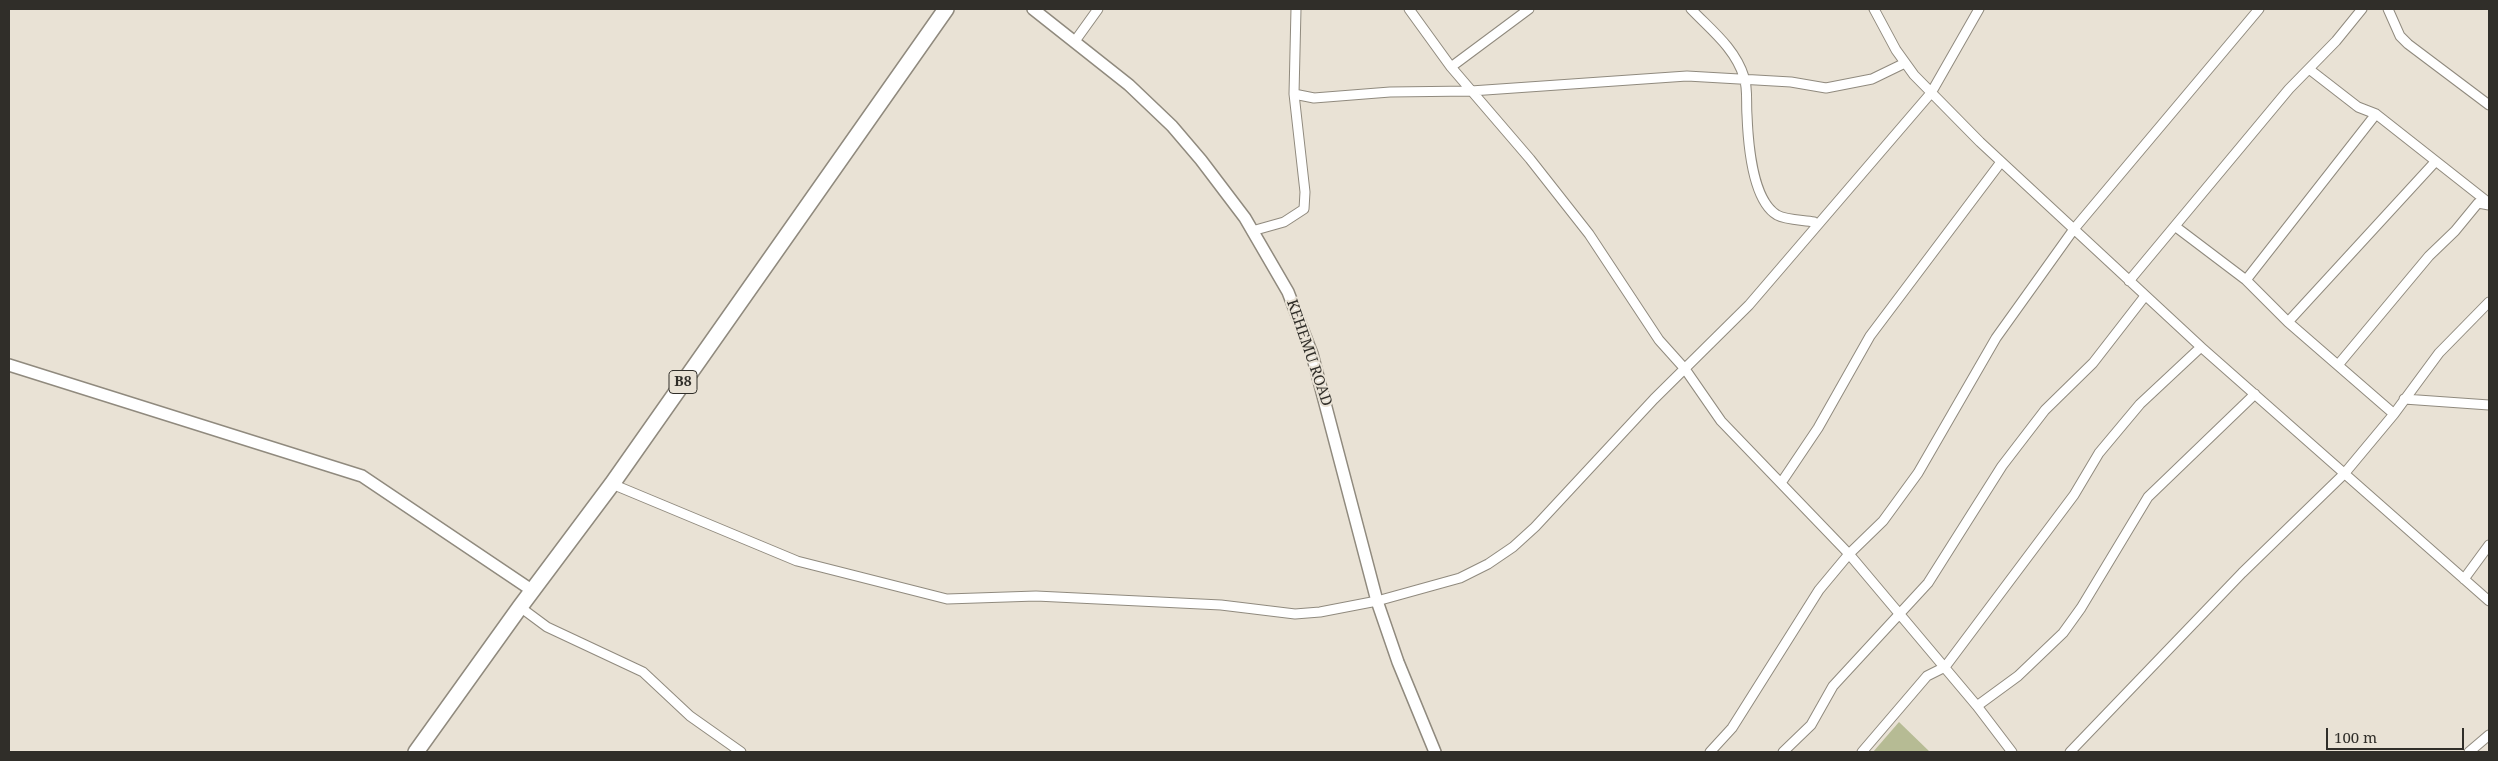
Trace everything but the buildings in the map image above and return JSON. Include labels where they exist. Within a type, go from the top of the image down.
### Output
[{"type":"highway","name":"B8","points":[[416,752],[520,607],[612,484],[946,9]]},
{"type":"street","name":"KEHEMU ROAD","points":[[1033,9],[1129,85],[1172,126],[1221,185],[1252,231],[1288,292],[1312,354],[1377,601],[1398,662],[1435,752]]},
{"type":"street","points":[[1075,41],[1098,9]]},
{"type":"street","points":[[1252,231],[1284,222],[1304,209],[1305,192],[1294,94],[1296,9]]},
{"type":"street","points":[[1409,9],[1451,67],[1563,200],[1589,234],[1659,340],[1685,369],[1722,421],[1849,554],[1945,666],[2012,752]]},
{"type":"street","points":[[1451,67],[1529,9]]},
{"type":"street","points":[[1691,9],[1737,57],[1745,80],[1747,135],[1752,162],[1764,200],[1778,215],[1817,224]]},
{"type":"street","points":[[1874,9],[1905,63],[1931,93],[2001,162],[2201,347],[2489,601]]},
{"type":"street","points":[[612,484],[797,561],[947,599],[1036,596],[1221,605],[1295,614],[1320,612],[1377,601],[1460,578],[1488,564],[1513,547],[1535,527],[1685,369],[1749,305],[1931,93],[1979,9]]},
{"type":"street","points":[[1710,752],[1732,728],[1819,590],[1849,554],[1883,521],[1918,473],[1996,338],[2074,230],[2259,9]]},
{"type":"street","points":[[2129,281],[2176,227],[2266,116],[2362,9]]},
{"type":"street","points":[[2388,9],[2400,36],[2408,44],[2489,105]]},
{"type":"street","points":[[1294,94],[1314,98],[1390,92],[1471,91],[1687,76],[1790,82],[1826,88],[1872,79],[1905,63]]},
{"type":"street","points":[[2309,69],[2358,107],[2376,114],[2489,204]]},
{"type":"street","points":[[2246,280],[2376,114]]},
{"type":"street","points":[[1781,483],[1818,428],[1870,336],[2001,162]]},
{"type":"street","points":[[2288,322],[2435,162]]},
{"type":"street","points":[[2338,364],[2429,256],[2455,231],[2478,203],[2489,204]]},
{"type":"street","points":[[2176,227],[2246,280],[2288,322],[2394,414]]},
{"type":"street","points":[[1783,752],[1811,725],[1833,686],[1890,626],[1898,613],[1928,583],[2002,466],[2045,410],[2093,363],[2145,296]]},
{"type":"street","points":[[2070,752],[2242,573],[2344,474],[2394,414],[2439,353],[2489,302]]},
{"type":"street","points":[[1862,752],[1926,676],[1945,666],[2074,495],[2105,446],[2140,404],[2201,347]]},
{"type":"street","points":[[9,365],[362,476],[533,591]]},
{"type":"street","points":[[1977,706],[2018,676],[2063,633],[2081,608],[2148,496],[2255,394]]},
{"type":"street","points":[[2404,399],[2489,405]]},
{"type":"street","points":[[2464,579],[2489,544]]},
{"type":"street","points":[[520,607],[547,627],[642,672],[690,716],[742,752]]},
{"type":"street","points":[[2469,752],[2489,735]]},
{"type":"green space","points":[[1899,722],[1930,752],[1873,752]]}]
